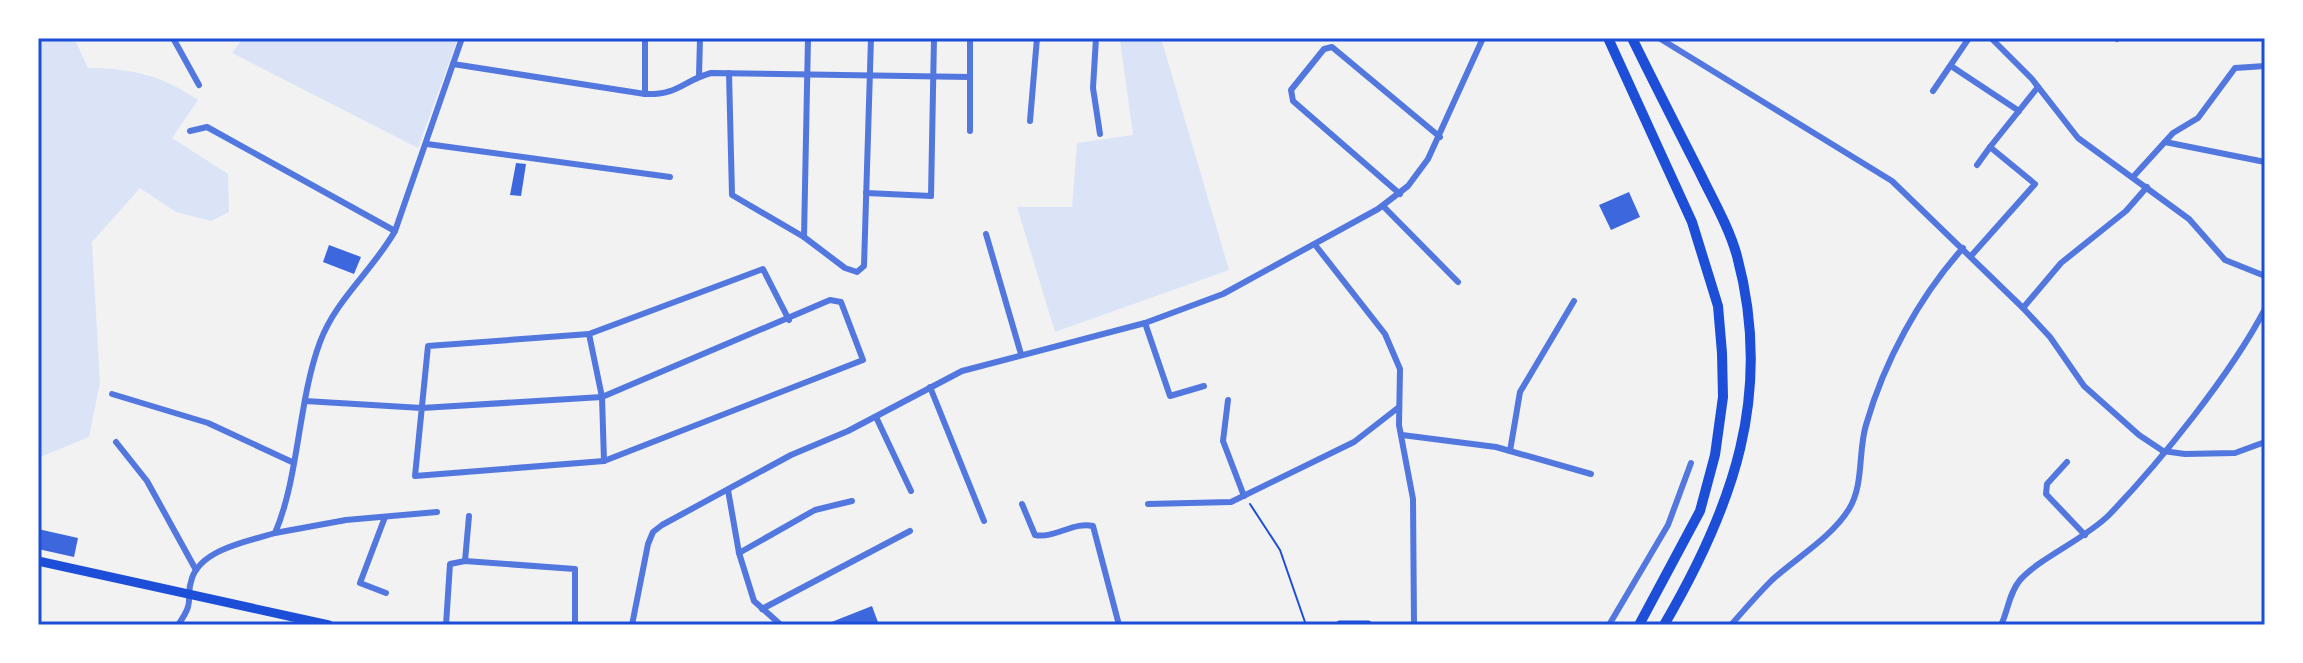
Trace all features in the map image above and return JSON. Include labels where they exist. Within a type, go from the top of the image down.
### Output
[{"type":"main road","points":[[1608,38],[1692,222],[1718,306],[1722,353],[1723,397],[1715,455],[1700,511],[1639,625]]},
{"type":"main road","points":[[1632,38],[1737,255],[1750,323],[1750,386],[1744,433],[1730,493],[1701,562],[1664,625]]},
{"type":"main road","points":[[38,561],[294,621],[329,625]]},
{"type":"main road","points":[[1340,625],[1364,625]]},
{"type":"street","points":[[173,38],[199,85]]},
{"type":"street","points":[[275,533],[305,401],[327,326],[380,257],[395,231],[462,38]]},
{"type":"street","points":[[645,38],[645,94]]},
{"type":"street","points":[[699,76],[696,69],[700,38]]},
{"type":"street","points":[[804,237],[808,38]]},
{"type":"street","points":[[729,73],[732,195],[804,237],[845,268],[857,272],[864,266],[871,38]]},
{"type":"street","points":[[866,193],[931,196],[934,38]]},
{"type":"street","points":[[970,38],[970,131]]},
{"type":"street","points":[[1030,121],[1037,38]]},
{"type":"street","points":[[1096,38],[1093,88],[1100,134]]},
{"type":"street","points":[[632,625],[653,532],[728,490],[791,455],[876,417],[969,368],[1145,323],[1223,294],[1316,246],[1383,206],[1400,194],[1428,159],[1483,38]]},
{"type":"street","points":[[1659,38],[1892,181],[2023,308],[2050,337],[2084,386],[2139,435],[2163,451],[2235,453],[2265,442]]},
{"type":"street","points":[[1933,91],[1969,38]]},
{"type":"street","points":[[1991,38],[2038,87],[2078,138],[2189,219],[2225,260],[2265,276]]},
{"type":"street","points":[[1400,194],[1293,101],[1291,90],[1324,49],[1332,47],[1440,137]]},
{"type":"street","points":[[453,64],[645,94],[669,95],[699,76],[729,73],[970,77]]},
{"type":"street","points":[[1951,66],[2019,111]]},
{"type":"street","points":[[2133,177],[2165,142],[2198,118],[2235,68],[2265,66]]},
{"type":"street","points":[[1977,165],[2038,87]]},
{"type":"street","points":[[190,131],[207,127],[395,231]]},
{"type":"street","points":[[2165,142],[2265,162]]},
{"type":"street","points":[[427,144],[670,177]]},
{"type":"street","points":[[1971,256],[2035,184],[1990,147]]},
{"type":"street","points":[[2023,308],[2061,263],[2126,211],[2147,187]]},
{"type":"street","points":[[1383,206],[1458,282]]},
{"type":"street","points":[[986,234],[1021,354]]},
{"type":"street","points":[[1316,246],[1396,353],[1400,369],[1402,435],[1413,499],[1414,625]]},
{"type":"street","points":[[1731,625],[1771,581],[1849,510],[1856,493],[1864,429],[1877,389],[1926,298],[1963,248]]},
{"type":"street","points":[[305,401],[422,408],[602,397],[789,320],[830,300],[841,302],[863,360],[604,461],[415,476],[422,408],[428,346],[589,334],[763,269],[789,320]]},
{"type":"street","points":[[1510,451],[1520,392],[1574,301]]},
{"type":"street","points":[[2001,625],[2013,589],[2022,577],[2085,535],[2108,515],[2241,352],[2265,309]]},
{"type":"street","points":[[1145,323],[1170,396],[1204,386]]},
{"type":"street","points":[[589,334],[602,397],[604,461]]},
{"type":"street","points":[[930,387],[984,521]]},
{"type":"street","points":[[112,394],[208,423],[292,462]]},
{"type":"street","points":[[1228,400],[1223,441],[1244,496]]},
{"type":"street","points":[[1148,504],[1231,502],[1354,442],[1399,407]]},
{"type":"street","points":[[876,417],[911,491]]},
{"type":"street","points":[[1402,435],[1510,451],[1591,474]]},
{"type":"street","points":[[116,442],[147,481],[196,570]]},
{"type":"street","points":[[2067,462],[2047,484],[2046,494],[2085,535]]},
{"type":"street","points":[[1609,625],[1668,525],[1691,463]]},
{"type":"street","points":[[728,490],[739,553],[754,601],[781,625]]},
{"type":"street","points":[[739,553],[815,510],[852,501]]},
{"type":"street","points":[[1022,504],[1035,535],[1087,524],[1093,526],[1119,625]]},
{"type":"street","points":[[178,625],[192,606],[189,595],[196,570],[221,551],[275,533],[437,512]]},
{"type":"street","points":[[465,561],[469,516]]},
{"type":"street","points":[[385,517],[360,583],[386,593]]},
{"type":"street","points":[[762,609],[910,531]]},
{"type":"street","points":[[446,625],[450,564],[465,561],[572,568],[578,571],[575,625]]},
{"type":"path","points":[[1244,496],[1280,550],[1306,625]]},
{"type":"shaded area","points":[[38,38],[74,38],[88,68],[118,69],[145,75],[172,84],[198,100],[172,138],[228,174],[229,212],[211,221],[176,212],[140,188],[92,242],[100,383],[89,437],[38,458]]},
{"type":"shaded area","points":[[243,38],[458,38],[418,148],[232,53]]},
{"type":"shaded area","points":[[1161,38],[1229,270],[1055,332],[1017,207],[1072,207],[1077,143],[1133,135],[1120,40]]},
{"type":"building","points":[[516,163],[526,164],[521,196],[510,195]]},
{"type":"building","points":[[1629,192],[1640,217],[1611,230],[1599,205]]},
{"type":"building","points":[[329,245],[361,257],[354,274],[323,262]]},
{"type":"building","points":[[38,529],[78,538],[74,557],[38,549]]},
{"type":"building","points":[[872,606],[879,625],[824,625]]}]
